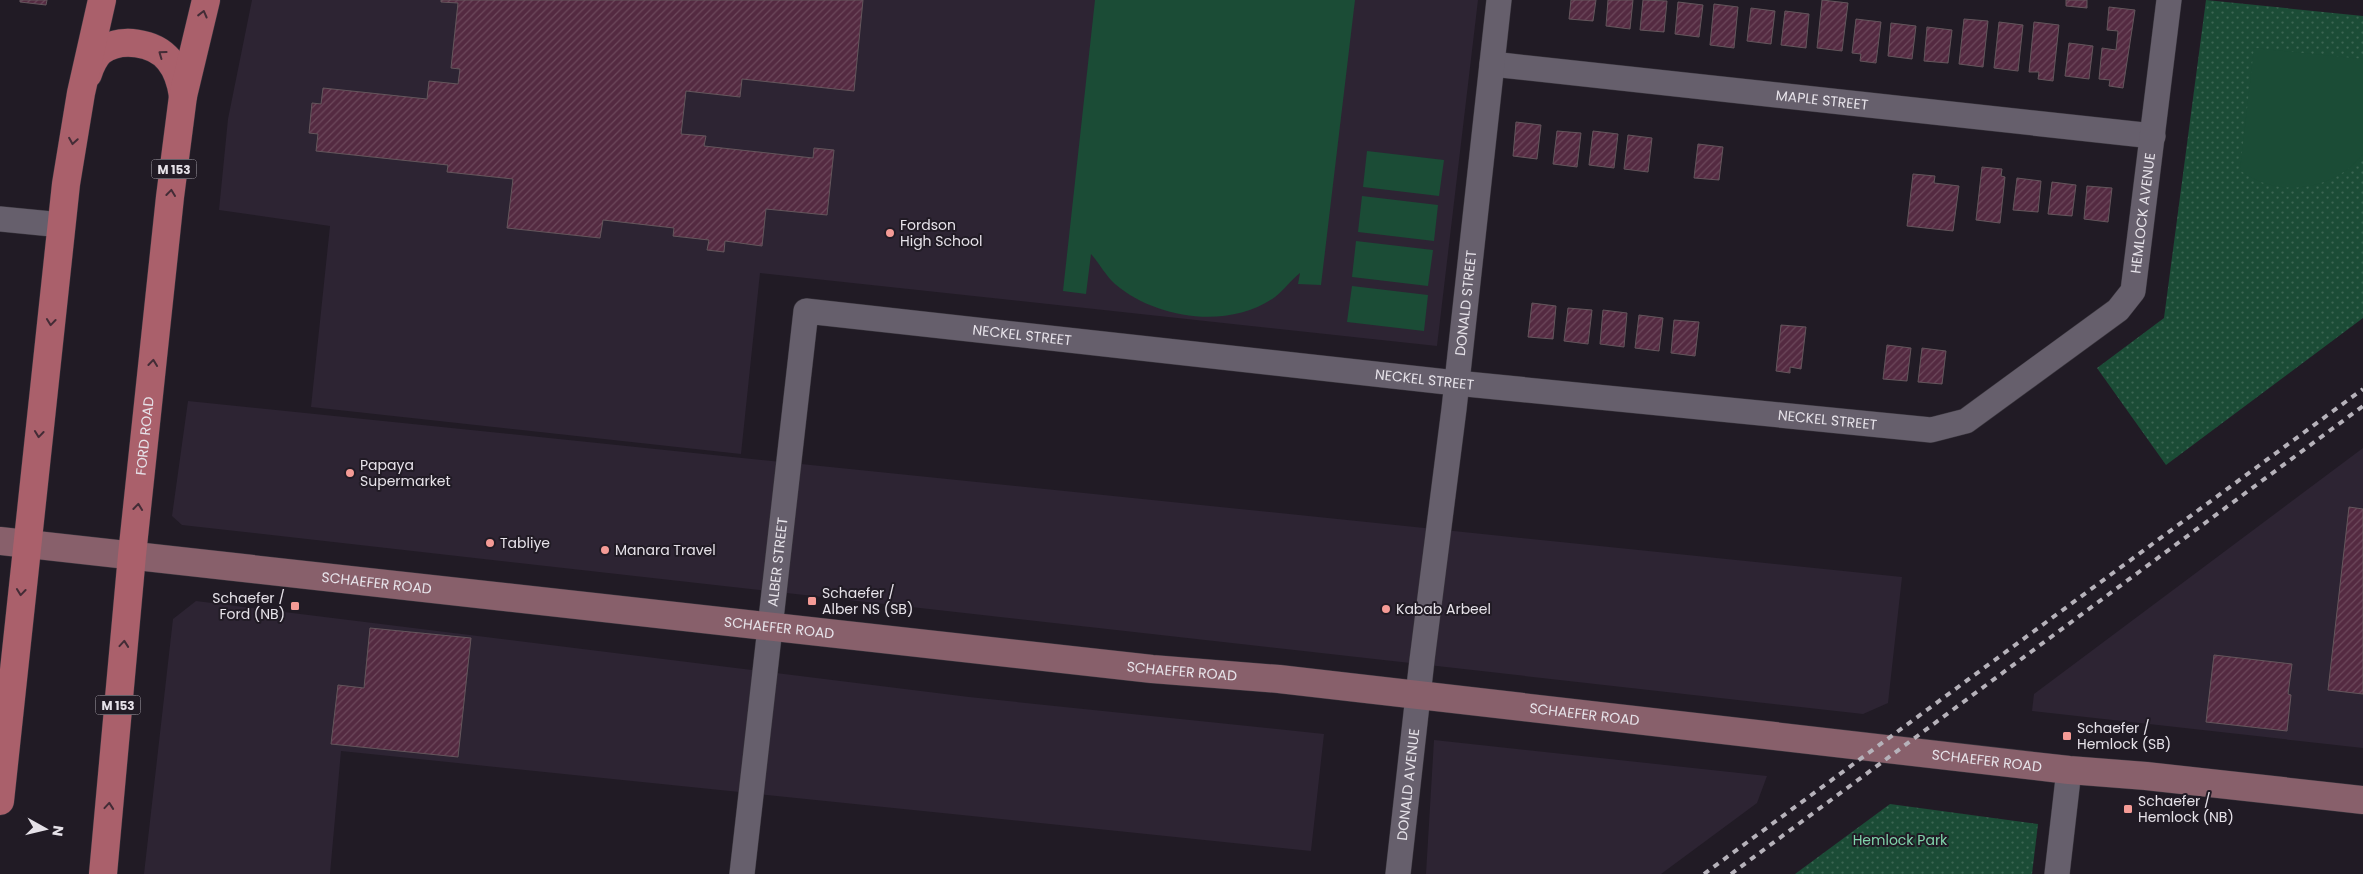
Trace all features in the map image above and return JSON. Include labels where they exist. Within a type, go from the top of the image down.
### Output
[{"type":"main road","points":[[0,801],[13,542],[62,226],[66,184],[80,93],[102,0]]},
{"type":"main road","name":"FORD ROAD","points":[[103,874],[132,555],[170,197],[183,96],[206,0]]},
{"type":"main road","points":[[80,93],[91,66],[100,51],[118,44],[136,43],[153,48],[169,59],[179,74],[183,96]]},
{"type":"main road","name":"SCHAEFER ROAD","points":[[13,542],[1143,668],[1279,679],[2069,770],[2146,776],[2363,800]]},
{"type":"street","name":"DONALD STREET","points":[[1418,696],[1456,383],[1499,0]]},
{"type":"street","name":"HEMLOCK AVENUE","points":[[2029,375],[2118,310],[2133,291],[2169,0]]},
{"type":"street","name":"MAPLE STREET","points":[[1492,64],[2153,136]]},
{"type":"street","points":[[0,219],[62,226]]},
{"type":"street","name":"NECKEL STREET","points":[[806,311],[1456,383],[1931,430],[1966,421],[2029,375]]},
{"type":"street","name":"ALBER STREET","points":[[742,874],[806,311]]},
{"type":"street","name":"DONALD AVENUE","points":[[1398,874],[1418,696]]},
{"type":"street","points":[[2057,874],[2069,770]]},
{"type":"shaded area","name":"Fordson High School","points":[[252,0],[1478,0],[1437,346],[760,273],[741,454],[311,407],[330,226],[219,210],[228,119]]},
{"type":"shaded area","points":[[188,401],[1902,577],[1888,703],[1863,714],[182,525],[172,516]]},
{"type":"shaded area","points":[[2363,448],[2363,748],[2032,711],[2034,694]]},
{"type":"shaded area","points":[[196,601],[969,697],[1324,734],[1311,851],[341,751],[330,874],[144,874],[173,619]]},
{"type":"shaded area","points":[[1434,740],[1767,776],[1757,803],[1661,874],[1426,874]]},
{"type":"green space","points":[[1095,0],[1355,0],[1321,285],[1298,284],[1300,273],[1275,297],[1257,307],[1236,314],[1215,317],[1193,316],[1172,312],[1132,296],[1112,281],[1091,254],[1086,294],[1063,291]]},
{"type":"green space","points":[[2206,0],[2363,16],[2363,318],[2166,465],[2097,368],[2164,318]]},
{"type":"green space","points":[[2254,48],[2363,59],[2363,154],[2351,166],[2337,176],[2321,183],[2304,187],[2270,185],[2254,179],[2240,170]]},
{"type":"green space","points":[[1367,151],[1444,160],[1439,196],[1363,187]]},
{"type":"green space","points":[[1362,196],[1438,205],[1434,241],[1358,232]]},
{"type":"green space","points":[[1356,241],[1433,250],[1428,286],[1352,277]]},
{"type":"green space","points":[[1352,286],[1428,295],[1424,331],[1347,322]]},
{"type":"green space","name":"Hemlock Park","points":[[1890,804],[2038,824],[2032,874],[1795,874]]},
{"type":"building","points":[[20,0],[47,0],[46,5],[20,2]]},
{"type":"building","points":[[441,0],[863,0],[854,91],[742,79],[740,97],[686,91],[681,134],[706,136],[704,146],[813,158],[814,148],[834,150],[827,215],[766,209],[762,246],[725,241],[724,252],[707,250],[709,240],[673,236],[674,228],[603,220],[600,238],[507,228],[513,179],[447,172],[448,165],[316,151],[318,134],[309,133],[312,103],[321,104],[323,88],[427,99],[429,81],[458,84],[460,69],[451,68],[458,3],[441,2]]},
{"type":"building","points":[[1571,0],[1596,0],[1593,21],[1569,19]]},
{"type":"building","points":[[1608,0],[1633,0],[1630,29],[1606,26]]},
{"type":"building","points":[[1643,0],[1667,1],[1664,32],[1640,30]]},
{"type":"building","points":[[1822,0],[1848,3],[1842,51],[1817,48]]},
{"type":"building","points":[[2066,0],[2087,0],[2087,8],[2066,6]]},
{"type":"building","points":[[1678,2],[1703,5],[1699,37],[1675,34]]},
{"type":"building","points":[[1714,4],[1738,7],[1734,48],[1710,45]]},
{"type":"building","points":[[2109,7],[2135,10],[2123,88],[2109,86],[2110,80],[2099,79],[2102,48],[2116,50],[2118,31],[2107,30]]},
{"type":"building","points":[[1751,8],[1775,11],[1771,44],[1747,41]]},
{"type":"building","points":[[1785,11],[1809,14],[1806,48],[1781,45]]},
{"type":"building","points":[[1856,19],[1881,22],[1876,63],[1860,61],[1861,54],[1852,53]]},
{"type":"building","points":[[1964,19],[1988,21],[1983,67],[1959,64]]},
{"type":"building","points":[[1999,22],[2023,25],[2018,71],[1994,68]]},
{"type":"building","points":[[2034,22],[2059,25],[2053,81],[2038,79],[2039,72],[2029,72]]},
{"type":"building","points":[[1891,23],[1916,26],[1912,59],[1888,56]]},
{"type":"building","points":[[1927,27],[1952,30],[1948,63],[1924,61]]},
{"type":"building","points":[[2069,43],[2093,46],[2089,79],[2065,76]]},
{"type":"building","points":[[1516,122],[1541,125],[1537,159],[1513,156]]},
{"type":"building","points":[[1557,131],[1581,133],[1577,167],[1553,164]]},
{"type":"building","points":[[1593,131],[1618,134],[1614,168],[1589,165]]},
{"type":"building","points":[[1628,135],[1652,138],[1648,172],[1624,169]]},
{"type":"building","points":[[1698,144],[1723,147],[1719,180],[1694,178]]},
{"type":"building","points":[[1982,167],[2002,169],[2001,176],[2005,177],[2000,223],[1976,220]]},
{"type":"building","points":[[1913,174],[1935,176],[1934,183],[1959,186],[1953,231],[1907,226]]},
{"type":"building","points":[[2017,178],[2041,181],[2038,212],[2013,210]]},
{"type":"building","points":[[2052,182],[2076,185],[2072,216],[2048,214]]},
{"type":"building","points":[[2087,186],[2112,188],[2108,222],[2084,219]]},
{"type":"building","points":[[1532,303],[1556,306],[1553,339],[1528,337]]},
{"type":"building","points":[[1568,308],[1592,310],[1588,344],[1564,341]]},
{"type":"building","points":[[1603,310],[1627,313],[1624,347],[1600,344]]},
{"type":"building","points":[[1639,315],[1663,318],[1659,351],[1635,348]]},
{"type":"building","points":[[1674,320],[1699,322],[1695,356],[1671,353]]},
{"type":"building","points":[[1781,325],[1806,327],[1801,369],[1790,367],[1790,373],[1776,371]]},
{"type":"building","points":[[1887,345],[1911,348],[1907,381],[1883,379]]},
{"type":"building","points":[[1922,348],[1946,351],[1942,384],[1918,382]]},
{"type":"building","points":[[2349,507],[2363,509],[2363,694],[2328,690]]},
{"type":"building","points":[[370,628],[471,638],[458,757],[331,744],[338,685],[364,688]]},
{"type":"building","points":[[2214,655],[2292,664],[2288,694],[2291,695],[2287,731],[2206,722]]},
{"type":"railway","points":[[1704,874],[2363,389]]},
{"type":"railway","points":[[1731,874],[2363,406]]},
{"type":"place","name":"Fordson High School","points":[[890,233]]},
{"type":"place","name":"Papaya Supermarket","points":[[350,473]]},
{"type":"place","name":"Tabliye","points":[[490,543]]},
{"type":"place","name":"Manara Travel","points":[[605,550]]},
{"type":"place","name":"Schaefer / Alber NS (SB)","points":[[812,601]]},
{"type":"place","name":"Schaefer / Ford (NB)","points":[[295,606]]},
{"type":"place","name":"Kabab Arbeel","points":[[1386,609]]},
{"type":"place","name":"Schaefer / Hemlock (SB)","points":[[2067,736]]},
{"type":"place","name":"Schaefer / Hemlock (NB)","points":[[2128,809]]}]
